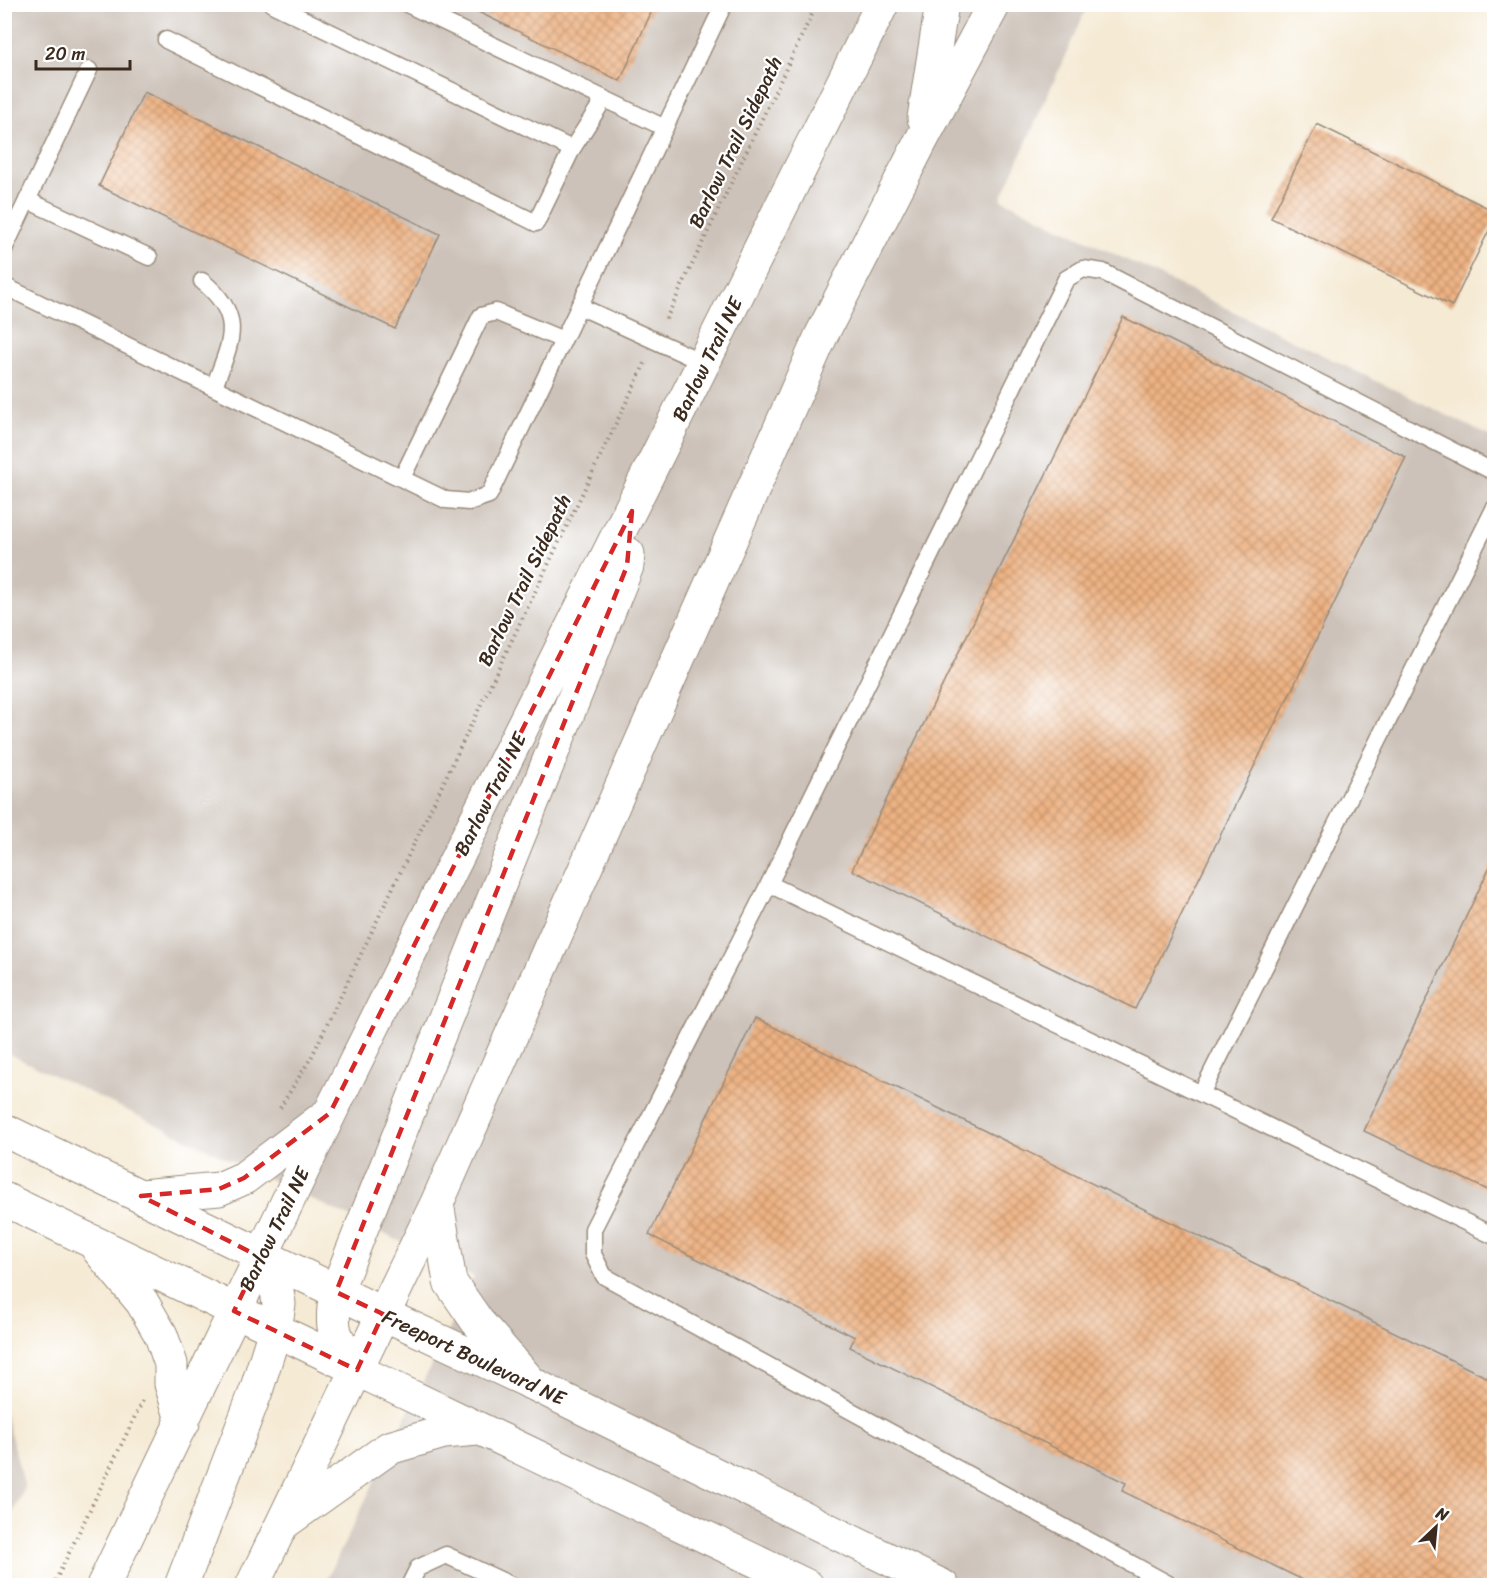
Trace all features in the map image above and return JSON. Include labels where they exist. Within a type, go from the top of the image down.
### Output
[{"type":"main road","name":"Barlow Trail NE","points":[[103,1586],[330,1113],[632,511],[882,4]]},
{"type":"main road","points":[[921,141],[942,4]]},
{"type":"main road","points":[[252,1586],[437,1203],[821,336],[990,12],[1018,4]]},
{"type":"main road","points":[[357,1370],[334,1335],[332,1315],[336,1292],[627,566],[632,511]]},
{"type":"main road","points":[[141,1196],[219,1188],[244,1178],[330,1113]]},
{"type":"main road","name":"Freeport Boulevard NE","points":[[4,1130],[260,1257],[383,1314]]},
{"type":"main road","points":[[4,1199],[357,1370]]},
{"type":"main road","points":[[437,1203],[450,1282],[477,1321],[531,1383]]},
{"type":"main road","points":[[93,1242],[141,1302],[160,1335],[171,1364],[171,1384],[183,1423]]},
{"type":"main road","points":[[181,1586],[256,1391],[274,1330],[279,1304],[276,1284],[260,1257]]},
{"type":"main road","points":[[283,1523],[389,1448],[444,1432],[477,1429]]},
{"type":"street","name":"Freeport Boulevard NE","points":[[383,1314],[531,1383],[943,1586]]},
{"type":"street","points":[[357,1370],[804,1585]]},
{"type":"lane","points":[[272,4],[572,149]]},
{"type":"lane","points":[[407,4],[665,128]]},
{"type":"lane","points":[[4,286],[446,500],[469,502],[489,495],[724,4]]},
{"type":"lane","points":[[166,40],[536,223],[572,149],[604,99]]},
{"type":"lane","points":[[4,249],[88,70]]},
{"type":"lane","points":[[27,200],[149,257]]},
{"type":"lane","points":[[1172,1586],[604,1276],[593,1254],[593,1228],[769,884],[1066,279],[1083,269],[1103,272],[1494,472]]},
{"type":"lane","points":[[202,281],[216,293],[231,315],[233,338],[214,387]]},
{"type":"lane","points":[[579,306],[704,363]]},
{"type":"lane","points":[[402,478],[481,316],[496,312],[563,340]]},
{"type":"lane","points":[[1202,1092],[1494,509]]},
{"type":"lane","points":[[769,884],[1202,1092],[1494,1236]]},
{"type":"lane","points":[[409,1586],[418,1568],[446,1555],[513,1586]]},
{"type":"path","name":"Barlow Trail Sidepath","points":[[279,1109],[317,1045],[817,4]]},
{"type":"path","points":[[52,1586],[143,1399],[144,1390]]},
{"type":"highlighted area","points":[[632,511],[627,566],[336,1292],[383,1314],[357,1370],[234,1311],[260,1257],[141,1196],[219,1189],[244,1178],[330,1113]]},
{"type":"shaded area","points":[[4,5],[1088,5],[1001,199],[1494,438],[1494,1585],[324,1585],[474,1277],[5,1052]]},
{"type":"shaded area","points":[[5,1413],[25,1488],[4,1529]]},
{"type":"building","points":[[462,4],[655,4],[620,81]]},
{"type":"building","points":[[144,92],[440,234],[395,329],[99,186]]},
{"type":"building","points":[[1317,124],[1494,211],[1494,220],[1452,306],[1271,218]]},
{"type":"building","points":[[1123,317],[1406,457],[1135,1009],[852,870]]},
{"type":"building","points":[[1494,858],[1494,1193],[1364,1131]]},
{"type":"building","points":[[755,1018],[1494,1381],[1494,1586],[1303,1586],[1305,1581],[1122,1491],[1126,1483],[850,1347],[855,1337],[649,1235]]}]
